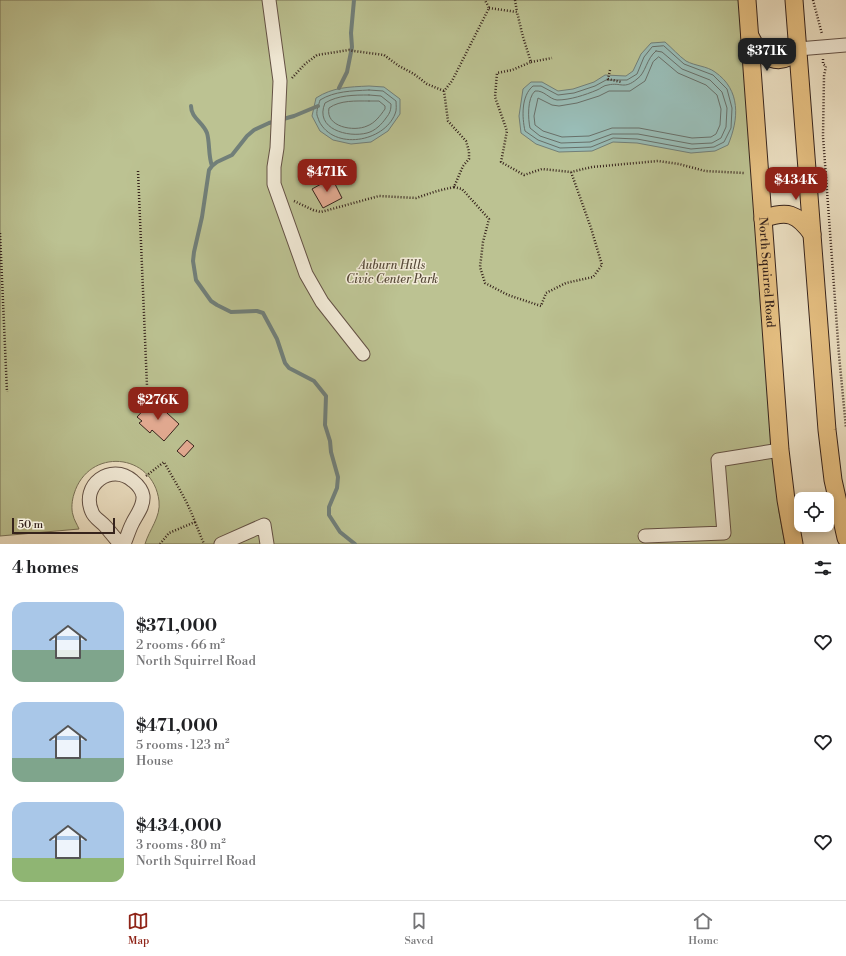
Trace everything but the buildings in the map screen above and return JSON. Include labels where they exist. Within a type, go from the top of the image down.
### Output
[{"type":"main road","name":"North Squirrel Road","points":[[747,0],[780,450],[786,500],[794,544]]},
{"type":"main road","points":[[794,0],[824,401],[833,480],[846,538]]},
{"type":"main road","points":[[750,34],[759,51],[765,56],[773,59],[780,60],[788,58],[798,49]]},
{"type":"main road","points":[[763,219],[777,214],[786,213],[801,220],[812,234]]},
{"type":"street","points":[[269,0],[280,81],[277,148],[274,167],[275,190],[306,274],[322,302],[363,354]]},
{"type":"street","points":[[798,49],[846,45]]},
{"type":"street","points":[[645,536],[724,533],[718,460],[780,450]]},
{"type":"street","points":[[120,544],[106,527],[92,514],[89,505],[91,490],[96,482],[103,476],[112,474],[120,474],[128,477],[142,490],[142,504],[124,544]]},
{"type":"street","points":[[221,544],[264,525],[266,544]]},
{"type":"path","points":[[485,0],[489,8]]},
{"type":"path","points":[[515,0],[523,37],[531,62]]},
{"type":"path","points":[[813,0],[821,30]]},
{"type":"path","points":[[489,8],[517,12]]},
{"type":"path","points":[[454,187],[463,166],[469,159],[470,151],[466,141],[448,121],[444,90],[452,81],[489,8]]},
{"type":"path","points":[[280,81],[290,80],[305,64],[317,55],[349,50],[384,55],[427,84],[444,90]]},
{"type":"path","points":[[552,58],[531,62],[512,70],[497,73],[495,97],[507,131],[501,162],[524,175],[542,169],[571,172],[592,167],[658,161],[679,164],[705,171],[735,173],[760,172]]},
{"type":"path","points":[[823,64],[826,66],[824,76],[822,120],[824,160],[846,428]]},
{"type":"path","points":[[610,70],[608,79],[621,82]]},
{"type":"path","points":[[138,170],[147,386]]},
{"type":"path","points":[[275,190],[297,203],[321,212],[379,196],[416,198],[454,187],[462,189],[488,219],[480,267],[485,283],[508,295],[541,306],[546,293],[566,283],[593,277],[602,265],[591,228],[571,172]]},
{"type":"path","points":[[0,233],[7,392]]},
{"type":"path","points":[[137,484],[151,471],[164,462],[180,487],[204,544]]},
{"type":"path","points":[[160,544],[169,533],[194,522]]},
{"type":"green space","name":"Auburn Hills Civic Center Park","points":[[0,0],[741,0],[774,456],[779,512],[785,544],[145,544],[157,518],[159,501],[154,485],[145,473],[133,465],[120,462],[105,463],[92,468],[81,479],[74,494],[72,504],[73,517],[79,529],[0,536]]},
{"type":"water","points":[[665,42],[686,61],[708,68],[715,72],[730,87],[736,115],[732,135],[728,145],[715,151],[691,153],[637,143],[613,142],[592,151],[559,152],[536,144],[521,133],[519,116],[523,89],[531,82],[542,82],[558,91],[573,89],[594,82],[605,75],[626,76],[633,71],[641,54],[651,43]]},
{"type":"water","points":[[348,87],[384,87],[400,99],[400,114],[388,131],[371,142],[351,144],[333,140],[320,131],[312,116],[316,98],[322,94]]},
{"type":"waterway","points":[[339,88],[347,72],[352,47],[351,33],[354,0]]},
{"type":"waterway","points":[[191,106],[193,114],[207,133],[212,166]]},
{"type":"waterway","points":[[318,106],[294,116],[269,123],[254,130],[247,136],[232,155],[212,166],[209,170],[202,217],[193,261],[196,280],[211,301],[231,312],[257,311],[263,313],[277,339],[285,363],[289,368],[314,381],[326,396],[325,425],[338,477],[337,488],[329,507],[329,515],[340,532],[355,544]]}]
